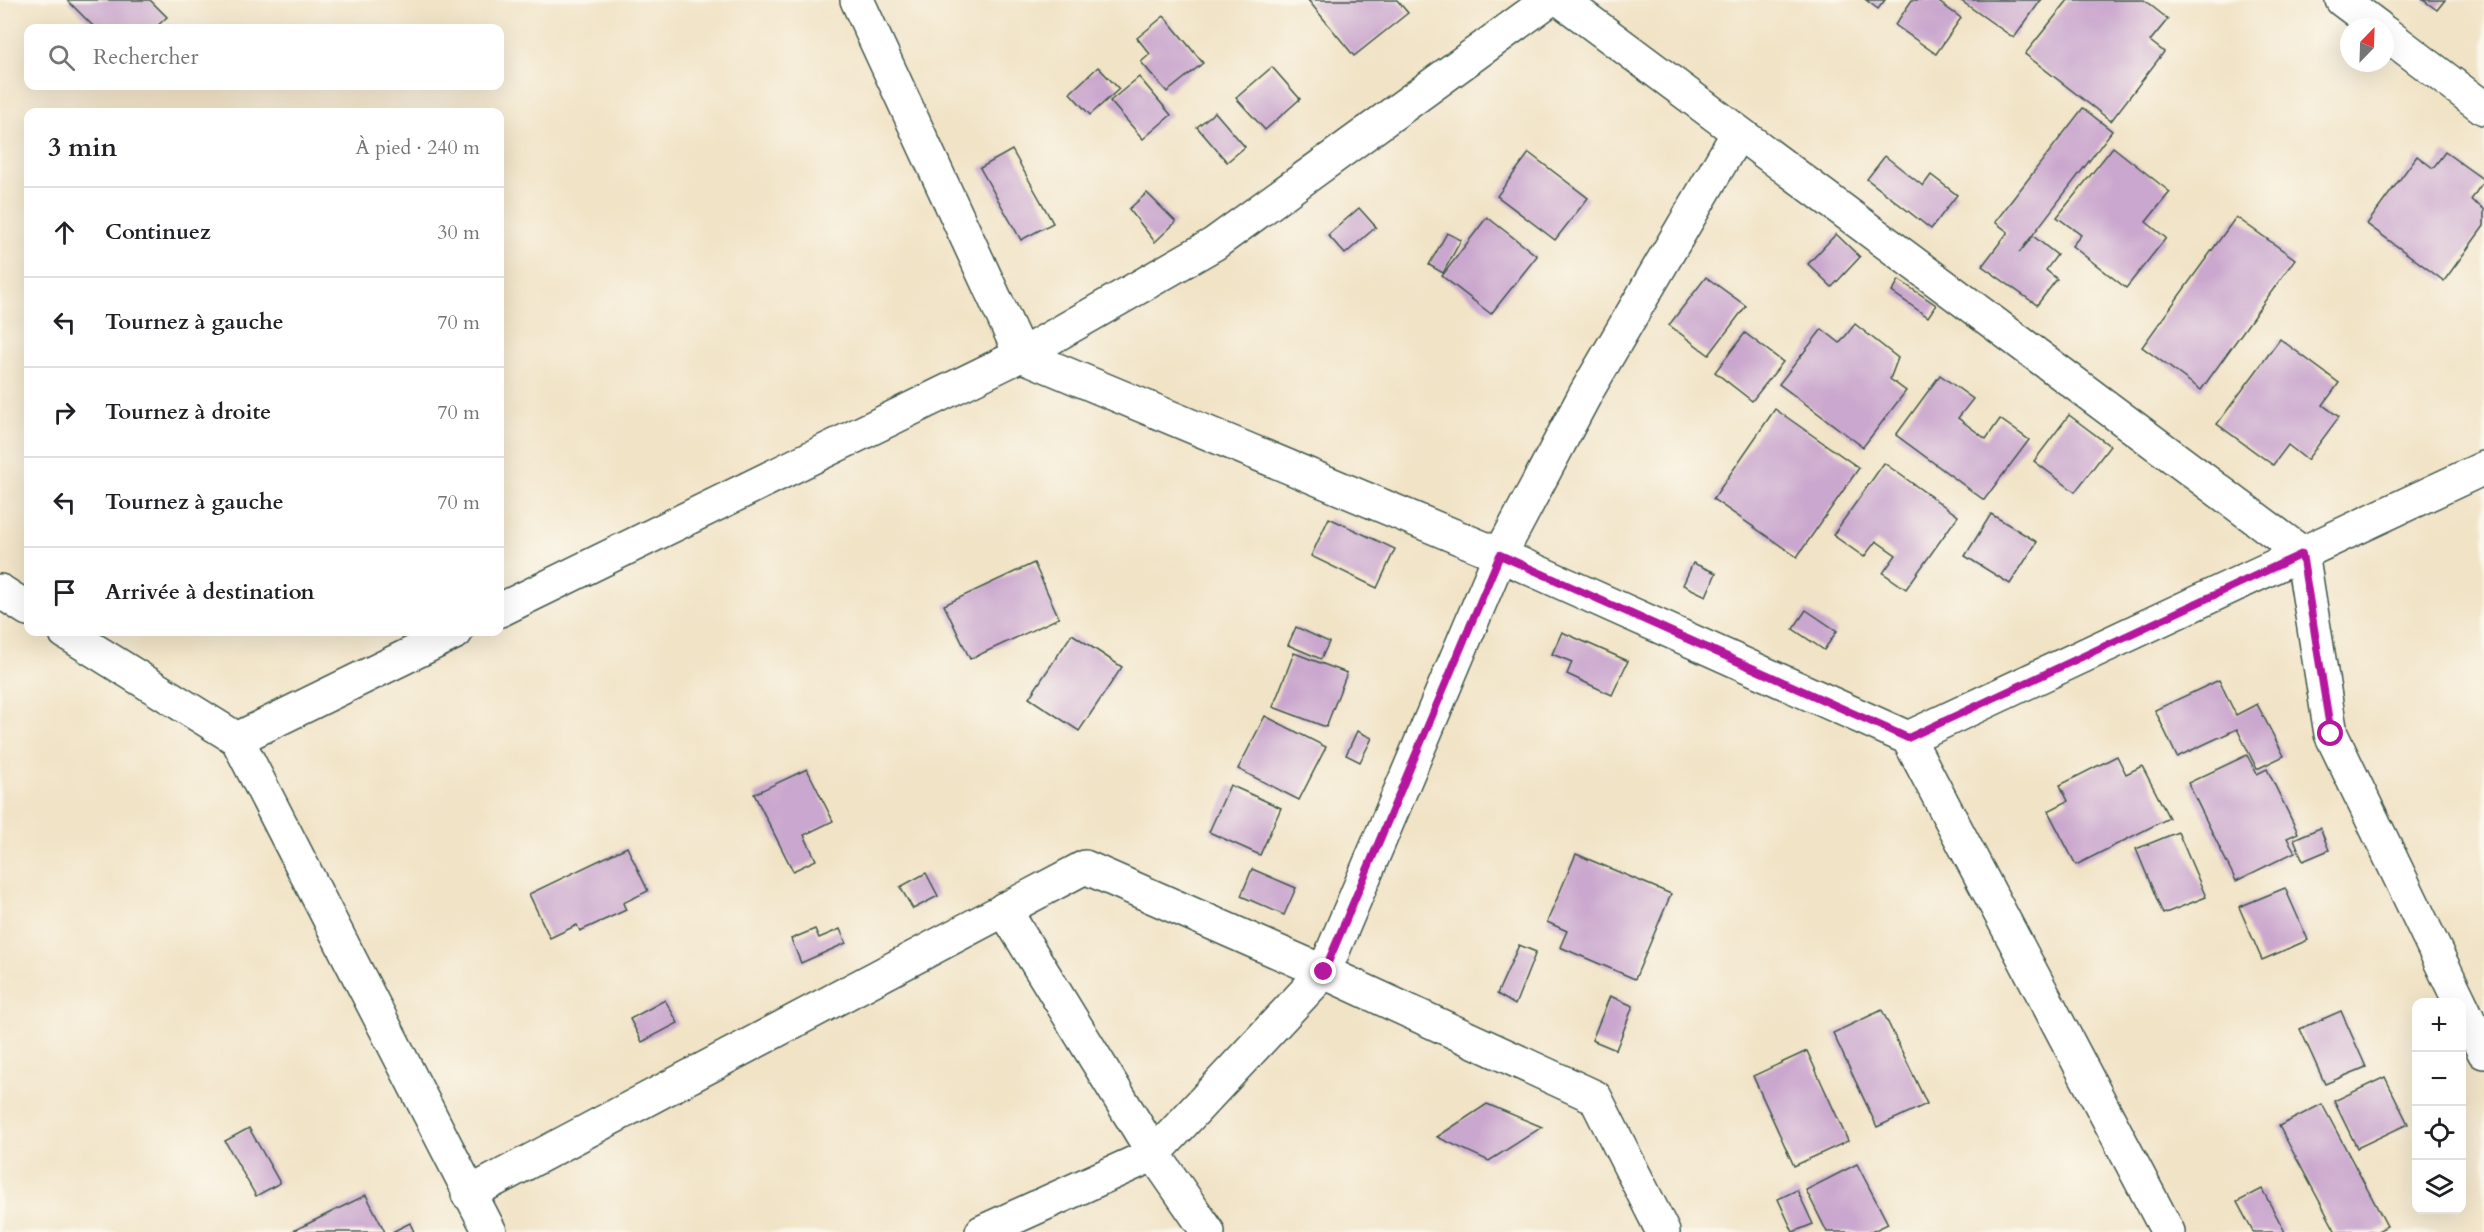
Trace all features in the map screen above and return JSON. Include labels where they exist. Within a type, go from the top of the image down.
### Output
[{"type":"street","points":[[504,608],[1020,355],[1214,244],[1549,0]]},
{"type":"street","points":[[1561,0],[2302,554],[2331,734],[2458,998]]},
{"type":"street","points":[[2342,0],[2366,18]]},
{"type":"street","points":[[863,3],[1020,355],[1500,555],[1908,738],[2168,1232]]},
{"type":"street","points":[[2394,40],[2484,108]]},
{"type":"street","points":[[982,1232],[1154,1154],[1324,972],[1500,555],[1587,391],[1738,133]]},
{"type":"street","points":[[1908,738],[2484,468]]},
{"type":"street","points":[[0,591],[24,606]]},
{"type":"street","points":[[71,636],[237,739],[468,1194],[490,1232]]},
{"type":"street","points":[[237,739],[448,636]]},
{"type":"street","points":[[468,1194],[1085,867],[1324,972],[1595,1097],[1663,1232]]},
{"type":"street","points":[[1004,909],[1154,1154],[1208,1232]]},
{"type":"street","points":[[2466,1015],[2484,1053]]},
{"type":"building","points":[[67,0],[150,0],[167,17],[159,24],[91,24]]},
{"type":"building","points":[[1308,0],[1397,0],[1408,13],[1354,56]]},
{"type":"building","points":[[1866,0],[1885,0],[1878,9]]},
{"type":"building","points":[[1912,0],[1936,0],[1961,18],[1936,54],[1895,25]]},
{"type":"building","points":[[1960,0],[2041,0],[2014,38]]},
{"type":"building","points":[[2068,0],[2144,0],[2168,19],[2150,41],[2164,52],[2111,121],[2025,54]]},
{"type":"building","points":[[2423,0],[2445,0],[2437,10]]},
{"type":"building","points":[[1164,16],[1203,63],[1167,92],[1141,62],[1150,54],[1137,38]]},
{"type":"building","points":[[1098,67],[1119,89],[1090,115],[1070,93]]},
{"type":"building","points":[[1272,67],[1300,99],[1265,130],[1236,98]]},
{"type":"building","points":[[1139,77],[1171,115],[1143,139],[1110,101]]},
{"type":"building","points":[[2083,108],[2112,131],[2019,253],[2033,236],[2057,255],[2046,270],[2057,279],[2037,305],[1982,266],[2008,232],[1995,222]]},
{"type":"building","points":[[1215,112],[1245,147],[1227,162],[1197,127]]},
{"type":"building","points":[[2113,147],[2170,192],[2146,222],[2166,238],[2126,288],[2072,246],[2081,235],[2057,217]]},
{"type":"building","points":[[1012,150],[1053,223],[1021,240],[980,168]]},
{"type":"building","points":[[2445,152],[2484,180],[2471,200],[2484,209],[2484,226],[2444,281],[2367,224],[2417,156],[2433,168]]},
{"type":"building","points":[[1529,153],[1588,198],[1555,240],[1497,196]]},
{"type":"building","points":[[1885,156],[1923,186],[1931,175],[1957,195],[1931,229],[1867,179]]},
{"type":"building","points":[[1147,193],[1176,222],[1155,242],[1129,209]]},
{"type":"building","points":[[1359,208],[1376,227],[1345,254],[1328,235]]},
{"type":"building","points":[[1487,217],[1537,256],[1491,314],[1442,276]]},
{"type":"building","points":[[2236,217],[2295,259],[2201,390],[2142,347]]},
{"type":"building","points":[[1447,233],[1461,240],[1443,273],[1429,265]]},
{"type":"building","points":[[1836,234],[1860,257],[1832,287],[1808,264]]},
{"type":"building","points":[[1706,277],[1746,306],[1709,355],[1669,325]]},
{"type":"building","points":[[1899,280],[1936,305],[1928,317],[1892,292]]},
{"type":"building","points":[[1855,324],[1898,358],[1890,379],[1906,391],[1863,447],[1779,384],[1822,329],[1840,343]]},
{"type":"building","points":[[1745,333],[1783,362],[1752,401],[1715,372]]},
{"type":"building","points":[[2280,339],[2339,383],[2323,405],[2339,417],[2307,460],[2288,445],[2273,465],[2217,424]]},
{"type":"building","points":[[1940,375],[1973,399],[1958,418],[1986,439],[2000,419],[2029,440],[1984,500],[1896,435]]},
{"type":"building","points":[[1775,409],[1859,468],[1797,557],[1713,499]]},
{"type":"building","points":[[2069,415],[2110,446],[2075,492],[2034,461]]},
{"type":"building","points":[[1884,463],[1958,516],[1906,589],[1883,573],[1896,555],[1876,541],[1864,557],[1833,535]]},
{"type":"building","points":[[1991,514],[2037,542],[2010,584],[1965,556]]},
{"type":"building","points":[[1329,518],[1395,549],[1377,588],[1311,556]]},
{"type":"building","points":[[1034,563],[1059,618],[970,659],[944,605]]},
{"type":"building","points":[[1693,563],[1716,573],[1706,596],[1683,585]]},
{"type":"building","points":[[1806,610],[1837,631],[1824,650],[1793,629]]},
{"type":"building","points":[[1296,627],[1329,642],[1321,659],[1288,645]]},
{"type":"building","points":[[1562,632],[1628,661],[1612,695],[1567,674],[1572,662],[1552,654]]},
{"type":"building","points":[[1072,634],[1122,667],[1079,731],[1029,698]]},
{"type":"building","points":[[1294,653],[1347,673],[1326,727],[1273,707]]},
{"type":"building","points":[[2219,680],[2236,715],[2257,704],[2284,756],[2257,769],[2237,729],[2177,757],[2155,710]]},
{"type":"building","points":[[1265,716],[1326,747],[1299,800],[1238,769]]},
{"type":"building","points":[[1357,731],[1372,738],[1360,762],[1346,755]]},
{"type":"building","points":[[2247,755],[2257,774],[2267,769],[2298,833],[2287,838],[2295,852],[2236,881],[2188,783]]},
{"type":"building","points":[[2117,756],[2126,774],[2142,766],[2169,818],[2076,865],[2048,811],[2068,801],[2060,785]]},
{"type":"building","points":[[807,769],[833,821],[804,835],[816,860],[793,871],[754,794]]},
{"type":"building","points":[[1230,785],[1281,808],[1260,855],[1209,832]]},
{"type":"building","points":[[2320,828],[2329,850],[2303,861],[2294,839]]},
{"type":"building","points":[[2178,832],[2206,897],[2163,914],[2136,849]]},
{"type":"building","points":[[627,847],[648,891],[623,903],[626,910],[580,931],[577,925],[550,938],[529,894]]},
{"type":"building","points":[[1576,854],[1671,894],[1635,979],[1560,947],[1567,931],[1547,922]]},
{"type":"building","points":[[1252,869],[1296,888],[1284,915],[1241,896]]},
{"type":"building","points":[[926,873],[938,896],[913,909],[900,887]]},
{"type":"building","points":[[2285,888],[2308,940],[2262,960],[2239,907]]},
{"type":"building","points":[[815,929],[819,938],[840,929],[846,943],[801,963],[791,939]]},
{"type":"building","points":[[1519,945],[1536,952],[1515,1005],[1497,994]]},
{"type":"building","points":[[1610,996],[1633,1006],[1616,1050],[1592,1040]]},
{"type":"building","points":[[665,1000],[678,1023],[642,1042],[630,1019]]},
{"type":"building","points":[[1882,1010],[1927,1104],[1877,1127],[1833,1033]]},
{"type":"building","points":[[2341,1011],[2366,1067],[2325,1084],[2300,1029]]},
{"type":"building","points":[[1807,1051],[1848,1141],[1794,1166],[1753,1076]]},
{"type":"building","points":[[2385,1077],[2408,1124],[2357,1148],[2334,1101]]},
{"type":"building","points":[[1487,1104],[1542,1127],[1489,1161],[1437,1137]]},
{"type":"building","points":[[2322,1104],[2387,1226],[2376,1232],[2336,1232],[2279,1126]]},
{"type":"building","points":[[249,1128],[280,1183],[256,1196],[225,1141]]},
{"type":"building","points":[[1857,1164],[1888,1224],[1871,1232],[1827,1232],[1806,1190]]},
{"type":"building","points":[[2262,1189],[2285,1232],[2253,1232],[2237,1202]]},
{"type":"building","points":[[1797,1190],[1813,1224],[1793,1232],[1778,1199]]},
{"type":"building","points":[[366,1195],[385,1232],[291,1232]]},
{"type":"building","points":[[410,1223],[414,1232],[392,1232]]},
{"type":"route","points":[[1324,972],[1500,555],[1908,738],[2302,554],[2331,734]]}]
